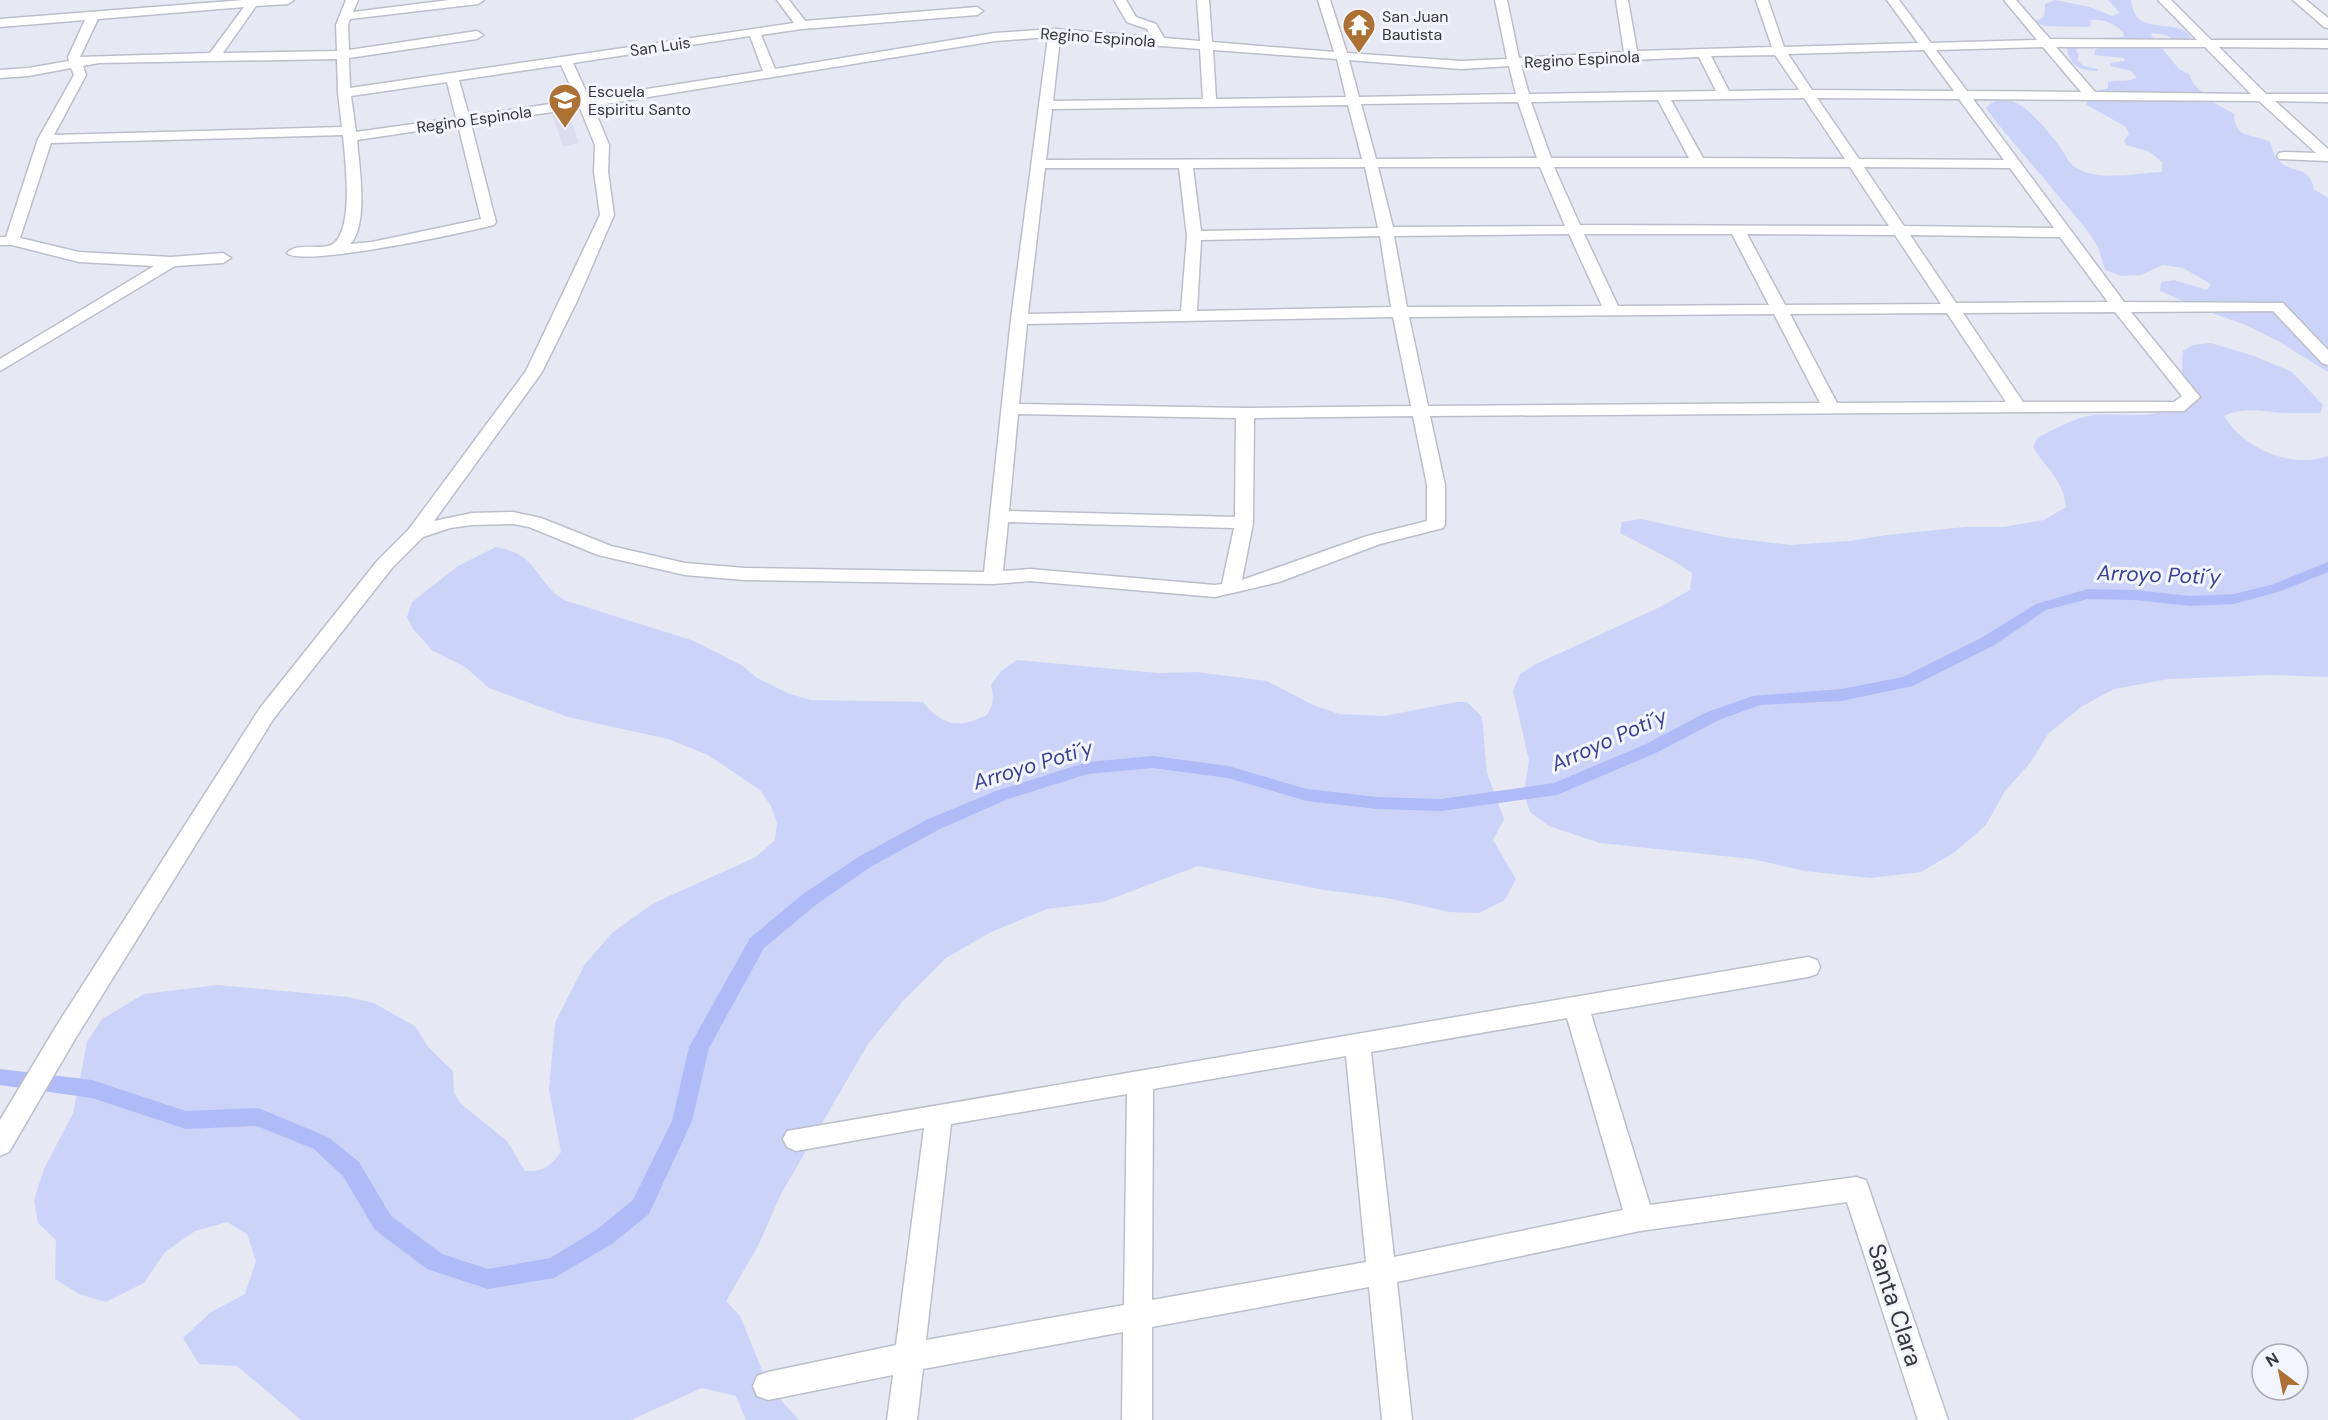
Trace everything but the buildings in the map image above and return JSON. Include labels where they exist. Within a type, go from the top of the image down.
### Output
[{"type":"street","points":[[75,18],[91,0]]},
{"type":"street","points":[[0,23],[288,0]]},
{"type":"street","points":[[333,251],[349,237],[354,200],[344,93],[342,25],[352,0]]},
{"type":"street","points":[[346,16],[478,0]]},
{"type":"street","points":[[783,0],[802,26]]},
{"type":"street","points":[[1120,0],[1131,19],[1152,27],[1159,41]]},
{"type":"street","points":[[1203,0],[1210,103]]},
{"type":"street","points":[[416,533],[447,523],[472,519],[513,518],[534,522],[605,551],[685,569],[745,574],[993,578],[1030,575],[1215,591],[1274,578],[1369,542],[1436,524],[1436,485],[1419,412],[1386,230],[1371,163],[1324,0]]},
{"type":"street","points":[[1501,0],[1524,98],[1547,163],[1575,231],[1612,310]]},
{"type":"street","points":[[1622,0],[1631,55]]},
{"type":"street","points":[[1762,0],[1780,52],[2018,407]]},
{"type":"street","points":[[1011,409],[1245,413],[2178,406],[2192,397],[2119,307],[1893,0]]},
{"type":"street","points":[[2010,0],[2092,97]]},
{"type":"street","points":[[2164,0],[2262,97],[2328,157]]},
{"type":"street","points":[[2299,0],[2328,24]]},
{"type":"street","points":[[213,58],[252,4]]},
{"type":"street","points":[[93,16],[74,57],[80,75],[45,139],[6,241],[79,257],[171,262],[223,258]]},
{"type":"street","name":"San Luis","points":[[344,93],[802,26],[982,19]]},
{"type":"street","name":"Regino Espinola","points":[[45,139],[349,134],[463,120],[770,73],[982,19],[1055,33],[1207,47],[1461,65],[1631,55],[2046,43],[2328,44]]},
{"type":"street","points":[[754,32],[770,73]]},
{"type":"street","points":[[993,578],[1019,319],[1055,33]]},
{"type":"street","points":[[0,74],[28,72],[99,59],[343,55],[477,35]]},
{"type":"street","points":[[1703,53],[1724,95]]},
{"type":"street","points":[[0,1144],[57,1047],[267,714],[385,564],[416,533],[534,372],[569,301],[606,215],[601,172],[602,145],[565,60]]},
{"type":"street","points":[[295,254],[372,246],[489,222],[452,77]]},
{"type":"street","points":[[1046,105],[1808,94],[2328,98]]},
{"type":"street","points":[[1662,96],[1698,162]]},
{"type":"street","points":[[2284,156],[2328,157]]},
{"type":"street","points":[[1038,164],[1698,162],[2015,164]]},
{"type":"street","points":[[1186,165],[1194,236],[1189,315]]},
{"type":"street","points":[[1194,236],[1386,230],[1898,230],[2066,233]]},
{"type":"street","points":[[1738,231],[1831,407]]},
{"type":"street","points":[[0,366],[171,262]]},
{"type":"street","points":[[1019,319],[1778,308],[2277,306],[2328,360]]},
{"type":"street","points":[[1231,589],[1244,523],[1245,413]]},
{"type":"street","points":[[1000,516],[1244,523]]},
{"type":"street","points":[[796,1139],[1808,967]]},
{"type":"street","points":[[768,1386],[909,1357],[1382,1272],[1640,1219],[1576,1007]]},
{"type":"street","points":[[1357,1044],[1397,1420]]},
{"type":"street","points":[[1137,1420],[1136,1316],[1140,1081]]},
{"type":"street","points":[[902,1420],[939,1115]]},
{"type":"street","name":"Santa Clara","points":[[1640,1219],[1856,1189],[1933,1420]]},
{"type":"shaded area","points":[[2055,0],[2090,7],[2112,16],[2120,13],[2108,0],[2131,0],[2135,14],[2144,22],[2185,31],[2190,36],[2192,44],[2176,43],[2162,34],[2152,33],[2151,35],[2179,69],[2190,75],[2194,84],[2206,94],[2208,99],[2234,114],[2235,122],[2241,132],[2270,142],[2274,154],[2283,165],[2304,173],[2312,181],[2314,189],[2328,198],[2328,372],[2278,341],[2246,325],[2160,291],[2161,282],[2174,280],[2207,290],[2211,284],[2183,268],[2163,265],[2141,275],[2122,276],[2105,270],[2098,247],[2087,230],[1997,123],[1986,108],[1998,101],[2014,102],[2036,118],[2055,140],[2070,163],[2080,170],[2110,176],[2162,172],[2162,162],[2150,152],[2127,145],[2124,141],[2129,134],[2126,127],[2087,105],[2086,102],[2094,98],[2093,92],[2108,88],[2108,82],[2137,77],[2131,71],[2110,66],[2110,63],[2125,61],[2124,58],[2094,55],[2095,50],[2102,47],[2084,46],[2076,50],[2079,55],[2077,60],[2084,66],[2098,69],[2090,71],[2074,64],[2067,50],[2067,43],[2071,39],[2124,37],[2123,32],[2108,22],[2099,20],[2090,20],[2089,27],[2045,26],[2034,22],[2044,17],[2045,4]]},
{"type":"shaded area","name":"Escuela Espiritu Santo","points":[[568,112],[579,143],[563,146],[552,115]]},
{"type":"shaded area","points":[[2211,343],[2254,356],[2292,372],[2323,405],[2320,413],[2245,411],[2224,416],[2243,438],[2270,453],[2299,460],[2328,456],[2328,677],[2270,675],[2169,679],[2114,689],[2081,707],[2048,734],[2030,763],[2005,791],[1986,825],[1955,852],[1921,872],[1870,878],[1805,871],[1752,859],[1600,843],[1549,826],[1530,812],[1524,794],[1529,760],[1513,691],[1520,674],[1534,665],[1660,607],[1690,590],[1692,573],[1676,562],[1620,533],[1622,522],[1641,519],[1724,537],[1790,545],[1849,541],[1965,527],[2003,527],[2044,520],[2066,507],[2058,481],[2033,447],[2037,438],[2086,416],[2151,414],[2172,408],[2180,398],[2183,351],[2193,345]]},
{"type":"shaded area","points":[[496,547],[521,556],[529,562],[546,584],[564,600],[694,641],[743,666],[757,678],[790,694],[811,700],[923,702],[937,716],[948,722],[969,722],[986,716],[993,701],[991,685],[1001,671],[1017,660],[1158,673],[1197,672],[1267,681],[1313,705],[1339,714],[1384,716],[1456,702],[1467,702],[1482,717],[1487,773],[1504,819],[1493,840],[1516,879],[1505,900],[1479,913],[1449,912],[1387,898],[1325,890],[1198,866],[1103,902],[1047,909],[991,932],[946,958],[903,1001],[868,1044],[781,1194],[758,1246],[726,1301],[740,1316],[762,1370],[780,1399],[799,1420],[746,1420],[736,1396],[702,1388],[631,1420],[301,1420],[237,1366],[199,1364],[183,1338],[211,1312],[245,1294],[256,1261],[247,1234],[227,1222],[195,1231],[165,1252],[144,1283],[106,1302],[79,1294],[55,1279],[56,1240],[38,1223],[34,1200],[44,1169],[73,1113],[87,1042],[102,1019],[144,994],[218,985],[348,997],[374,1003],[416,1027],[428,1047],[453,1071],[454,1093],[460,1103],[507,1141],[525,1171],[542,1169],[554,1161],[561,1152],[549,1090],[555,1023],[585,964],[613,932],[654,903],[756,857],[775,840],[777,823],[771,806],[760,790],[708,755],[668,739],[568,717],[489,688],[465,667],[433,651],[413,629],[407,617],[412,602],[458,566]]},
{"type":"waterway","name":"Arroyo Poti´y","points":[[0,1077],[92,1089],[186,1120],[258,1117],[321,1143],[351,1169],[383,1223],[435,1262],[488,1279],[554,1268],[604,1237],[641,1207],[682,1121],[699,1047],[757,943],[810,899],[866,861],[934,824],[1002,795],[1087,768],[1153,762],[1228,772],[1307,795],[1377,803],[1441,805],[1557,789],[1652,748],[1713,716],[1759,700],[1841,695],[1907,682],[1987,642],[2041,607],[2088,594],[2134,595],[2191,601],[2234,599],[2276,588],[2328,567]]},
{"type":"place","name":"San Juan Bautista","points":[[1359,54]]},
{"type":"place","name":"Escuela Espiritu Santo","points":[[565,129]]}]
